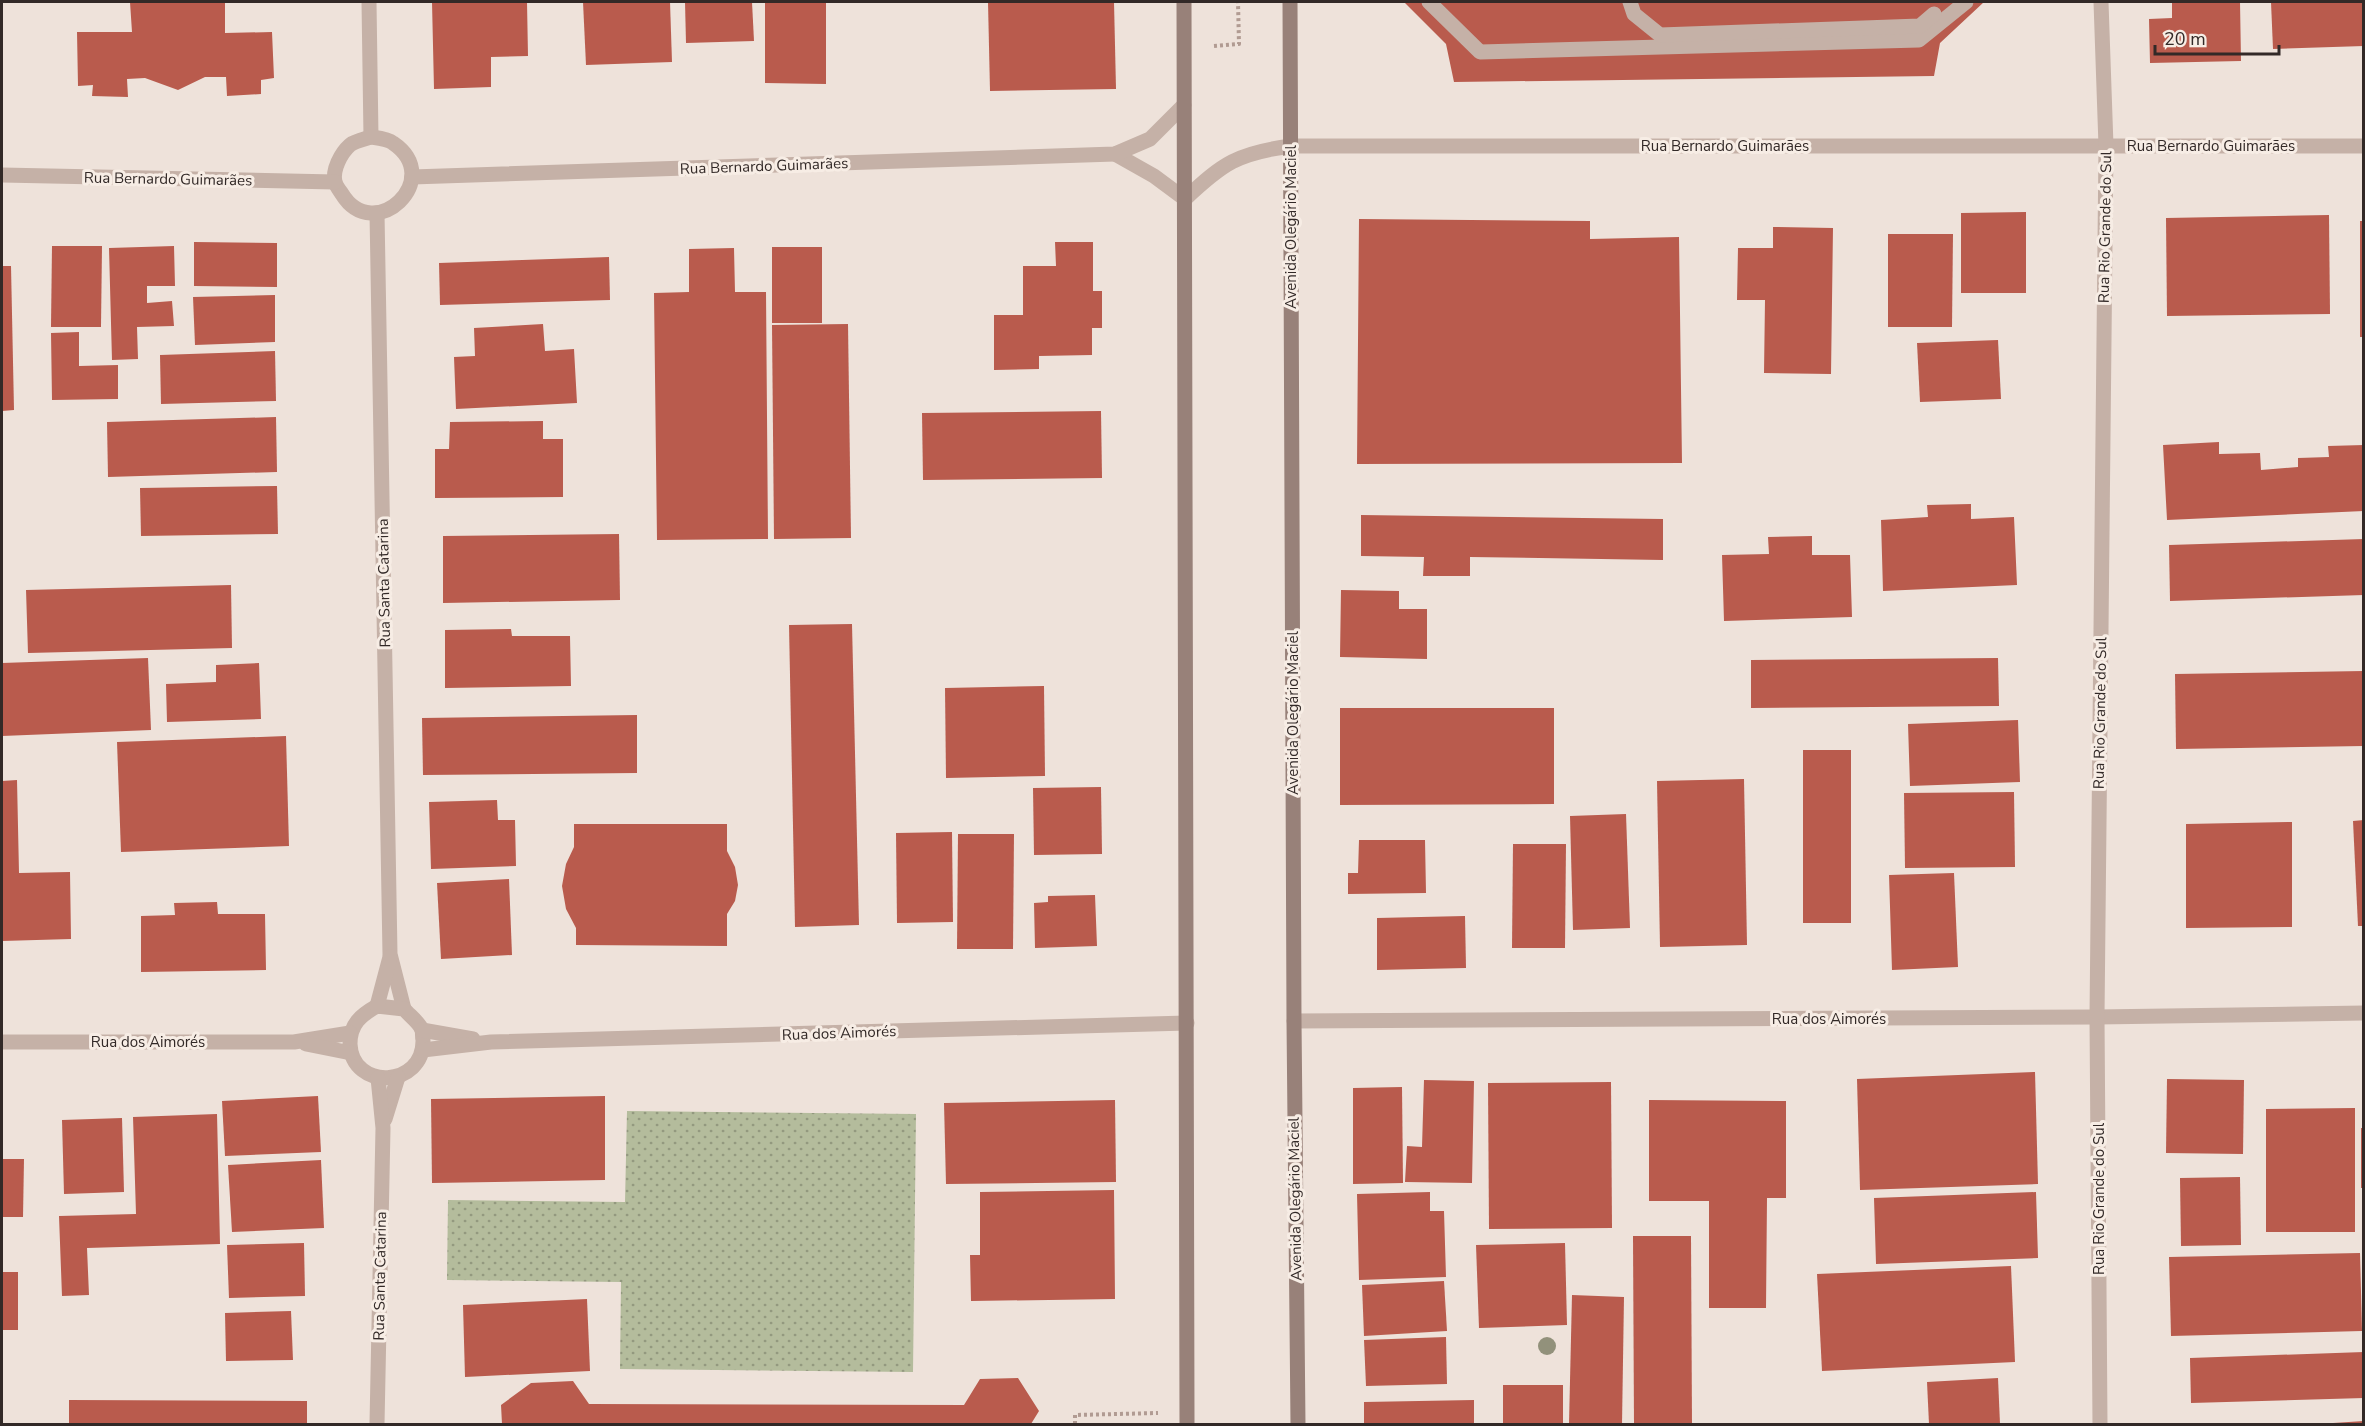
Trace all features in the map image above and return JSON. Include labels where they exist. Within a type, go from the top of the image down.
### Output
[{"type":"main road","points":[[1184,2],[1187,1425]]},
{"type":"main road","name":"Avenida Olegário Maciel","points":[[1290,2],[1298,1425]]},
{"type":"street","points":[[369,2],[371,137]]},
{"type":"street","points":[[1429,2],[1480,52],[1918,40],[1966,2]]},
{"type":"street","points":[[1630,2],[1634,14],[1660,35],[1920,26],[1951,2]]},
{"type":"street","name":"Rua Rio Grande do Sul","points":[[2100,1425],[2097,1017],[2106,146],[2101,2]]},
{"type":"street","name":"Rua Bernardo Guimarães","points":[[412,177],[1115,154],[1150,140],[1184,105]]},
{"type":"street","points":[[371,137],[392,141],[407,156],[412,177],[405,198],[388,211],[377,213],[366,213],[347,202],[335,182],[337,162],[350,145],[371,137]]},
{"type":"street","name":"Rua Bernardo Guimarães","points":[[1185,199],[1210,176],[1233,160],[1262,150],[1290,146],[2364,146]]},
{"type":"street","points":[[1115,154],[1154,176],[1185,199]]},
{"type":"street","name":"Rua Bernardo Guimarães","points":[[2,176],[335,182]]},
{"type":"street","name":"Rua Santa Catarina","points":[[377,213],[390,954],[404,1009]]},
{"type":"street","name":"Rua Santa Catarina","points":[[377,1006],[390,954]]},
{"type":"street","points":[[377,1006],[404,1009],[422,1030],[423,1050],[414,1066],[398,1077],[378,1078],[361,1069],[351,1053],[350,1033],[360,1015],[377,1006]]},
{"type":"street","name":"Rua dos Aimorés","points":[[1294,1021],[2097,1017],[2364,1013]]},
{"type":"street","name":"Rua dos Aimorés","points":[[423,1050],[491,1042],[1187,1023]]},
{"type":"street","name":"Rua dos Aimorés","points":[[422,1030],[491,1042]]},
{"type":"street","name":"Rua dos Aimorés","points":[[2,1042],[294,1042],[350,1033]]},
{"type":"street","name":"Rua dos Aimorés","points":[[294,1042],[351,1053]]},
{"type":"street","name":"Rua Santa Catarina","points":[[383,1128],[398,1077]]},
{"type":"street","name":"Rua Santa Catarina","points":[[377,1425],[383,1128],[378,1078]]},
{"type":"path","points":[[1184,49],[1239,44],[1238,2]]},
{"type":"path","points":[[1075,1425],[1075,1415],[1129,1414]]},
{"type":"green space","points":[[627,1111],[916,1114],[913,1372],[620,1369],[621,1282],[447,1280],[448,1200],[625,1202]]},
{"type":"building","points":[[130,2],[225,2],[225,33],[272,32],[274,78],[261,80],[261,94],[227,96],[226,77],[205,77],[178,90],[145,78],[127,79],[128,97],[92,96],[93,85],[78,86],[77,32],[132,32]]},
{"type":"building","points":[[432,2],[527,2],[528,56],[491,57],[491,87],[434,89]]},
{"type":"building","points":[[583,2],[670,2],[672,62],[586,65]]},
{"type":"building","points":[[685,2],[752,2],[754,41],[686,43]]},
{"type":"building","points":[[765,2],[826,2],[826,84],[765,83]]},
{"type":"building","points":[[988,2],[1114,2],[1116,89],[990,91]]},
{"type":"building","points":[[1404,2],[1984,2],[1940,43],[1934,76],[1454,82],[1446,44]]},
{"type":"building","points":[[2172,2],[2240,2],[2241,61],[2150,63],[2149,19],[2172,18]]},
{"type":"building","points":[[2271,2],[2364,2],[2364,46],[2273,49]]},
{"type":"building","points":[[2026,212],[2026,293],[1961,293],[1961,213]]},
{"type":"building","points":[[2329,215],[2330,314],[2167,316],[2166,218]]},
{"type":"building","points":[[1359,219],[1590,221],[1590,239],[1679,237],[1682,463],[1357,464]]},
{"type":"building","points":[[2360,221],[2364,221],[2364,337],[2360,337]]},
{"type":"building","points":[[1773,227],[1833,228],[1831,374],[1764,373],[1765,300],[1737,300],[1738,248],[1773,248]]},
{"type":"building","points":[[1888,234],[1953,234],[1952,327],[1888,327]]},
{"type":"building","points":[[194,242],[277,243],[277,287],[194,286]]},
{"type":"building","points":[[1055,242],[1093,242],[1093,291],[1102,291],[1102,328],[1092,328],[1092,355],[1039,356],[1039,369],[994,370],[994,315],[1023,315],[1023,266],[1056,266]]},
{"type":"building","points":[[52,246],[102,246],[101,327],[51,327]]},
{"type":"building","points":[[174,246],[175,286],[147,286],[147,303],[172,301],[174,326],[137,327],[138,359],[112,360],[109,248]]},
{"type":"building","points":[[772,247],[822,247],[822,323],[772,323]]},
{"type":"building","points":[[734,248],[735,292],[766,292],[768,539],[657,540],[654,293],[689,292],[689,249]]},
{"type":"building","points":[[609,257],[610,300],[440,305],[439,263]]},
{"type":"building","points":[[2,266],[11,266],[14,410],[2,411]]},
{"type":"building","points":[[275,295],[275,342],[195,345],[193,297]]},
{"type":"building","points":[[543,324],[545,351],[574,349],[577,403],[456,409],[454,357],[475,356],[474,328]]},
{"type":"building","points":[[848,324],[851,538],[774,539],[772,325]]},
{"type":"building","points":[[79,332],[79,366],[118,365],[118,399],[52,400],[51,333]]},
{"type":"building","points":[[1998,340],[2001,399],[1920,402],[1917,343]]},
{"type":"building","points":[[275,351],[276,401],[161,404],[160,355]]},
{"type":"building","points":[[1101,411],[1102,478],[923,480],[922,413]]},
{"type":"building","points":[[276,417],[277,472],[108,477],[107,422]]},
{"type":"building","points":[[543,421],[543,439],[563,439],[563,497],[435,498],[435,449],[449,449],[450,422]]},
{"type":"building","points":[[2219,442],[2219,454],[2260,453],[2261,470],[2298,467],[2298,458],[2329,457],[2328,446],[2364,445],[2364,511],[2167,520],[2163,445]]},
{"type":"building","points":[[277,486],[278,534],[141,536],[140,488]]},
{"type":"building","points":[[1971,504],[1971,519],[2014,517],[2017,585],[1883,591],[1881,520],[1928,517],[1927,505]]},
{"type":"building","points":[[1361,515],[1663,519],[1663,560],[1470,557],[1470,576],[1423,576],[1424,557],[1361,556]]},
{"type":"building","points":[[619,534],[620,600],[443,603],[443,536]]},
{"type":"building","points":[[1812,536],[1812,555],[1850,555],[1852,617],[1724,621],[1722,555],[1769,554],[1768,537]]},
{"type":"building","points":[[2364,539],[2364,595],[2170,601],[2169,545]]},
{"type":"building","points":[[231,585],[232,648],[28,653],[26,590]]},
{"type":"building","points":[[1341,590],[1399,591],[1399,609],[1427,609],[1427,659],[1340,657]]},
{"type":"building","points":[[852,624],[859,925],[795,927],[789,625]]},
{"type":"building","points":[[511,629],[512,636],[570,636],[571,686],[445,688],[445,630]]},
{"type":"building","points":[[148,658],[151,730],[2,736],[2,663]]},
{"type":"building","points":[[1998,658],[1999,706],[1751,708],[1751,660]]},
{"type":"building","points":[[259,663],[261,719],[167,722],[166,684],[216,682],[216,665]]},
{"type":"building","points":[[2364,671],[2364,746],[2176,749],[2175,674]]},
{"type":"building","points":[[1044,686],[1045,776],[946,778],[945,688]]},
{"type":"building","points":[[1340,708],[1554,708],[1554,804],[1340,805]]},
{"type":"building","points":[[637,715],[637,773],[423,775],[422,718]]},
{"type":"building","points":[[2018,720],[2020,782],[1910,786],[1908,724]]},
{"type":"building","points":[[286,736],[289,846],[121,852],[117,742]]},
{"type":"building","points":[[1803,750],[1851,750],[1851,923],[1803,923]]},
{"type":"building","points":[[1744,779],[1747,945],[1660,947],[1657,781]]},
{"type":"building","points":[[17,780],[19,873],[70,872],[71,939],[2,941],[2,781]]},
{"type":"building","points":[[1101,787],[1102,854],[1034,855],[1033,788]]},
{"type":"building","points":[[2014,792],[2015,867],[1905,868],[1904,793]]},
{"type":"building","points":[[497,800],[498,820],[515,820],[516,866],[431,869],[429,802]]},
{"type":"building","points":[[1626,814],[1630,928],[1573,930],[1570,816]]},
{"type":"building","points":[[2364,820],[2364,926],[2358,926],[2353,821]]},
{"type":"building","points":[[2292,822],[2292,927],[2186,928],[2186,824]]},
{"type":"building","points":[[574,824],[727,824],[727,851],[735,867],[738,885],[735,901],[727,914],[727,946],[576,945],[576,928],[566,909],[562,886],[566,864],[574,847]]},
{"type":"building","points":[[952,832],[953,922],[897,923],[896,833]]},
{"type":"building","points":[[958,834],[1014,834],[1013,949],[957,949]]},
{"type":"building","points":[[1359,840],[1425,840],[1426,893],[1348,894],[1348,873],[1358,873]]},
{"type":"building","points":[[1513,844],[1566,844],[1565,948],[1512,948]]},
{"type":"building","points":[[1954,873],[1958,967],[1892,970],[1889,875]]},
{"type":"building","points":[[509,879],[512,955],[441,959],[437,883]]},
{"type":"building","points":[[1095,895],[1097,946],[1035,948],[1034,903],[1048,902],[1048,896]]},
{"type":"building","points":[[217,902],[218,914],[265,914],[266,970],[141,972],[141,916],[175,915],[174,903]]},
{"type":"building","points":[[1465,916],[1466,968],[1377,970],[1377,918]]},
{"type":"building","points":[[2035,1072],[2038,1184],[1860,1190],[1857,1079]]},
{"type":"building","points":[[2167,1079],[2244,1080],[2243,1154],[2166,1153]]},
{"type":"building","points":[[1424,1080],[1474,1081],[1472,1183],[1405,1182],[1407,1146],[1422,1147]]},
{"type":"building","points":[[1611,1082],[1612,1228],[1489,1229],[1488,1083]]},
{"type":"building","points":[[1402,1087],[1403,1183],[1353,1184],[1353,1088]]},
{"type":"building","points":[[318,1096],[321,1152],[225,1156],[222,1101]]},
{"type":"building","points":[[605,1096],[605,1180],[432,1183],[431,1099]]},
{"type":"building","points":[[1115,1100],[1116,1182],[946,1184],[944,1103]]},
{"type":"building","points":[[1649,1100],[1786,1101],[1786,1198],[1767,1198],[1766,1308],[1709,1308],[1709,1201],[1649,1201]]},
{"type":"building","points":[[2355,1108],[2355,1232],[2266,1232],[2266,1109]]},
{"type":"building","points":[[217,1114],[220,1244],[87,1248],[89,1295],[62,1296],[59,1216],[136,1214],[133,1117]]},
{"type":"building","points":[[122,1118],[124,1192],[64,1194],[62,1120]]},
{"type":"building","points":[[2361,1128],[2364,1128],[2364,1188],[2361,1188]]},
{"type":"building","points":[[2,1159],[24,1159],[23,1217],[2,1217]]},
{"type":"building","points":[[321,1160],[324,1228],[232,1232],[228,1165]]},
{"type":"building","points":[[2240,1177],[2241,1245],[2181,1246],[2180,1178]]},
{"type":"building","points":[[1114,1190],[1115,1299],[971,1301],[970,1255],[980,1255],[980,1192]]},
{"type":"building","points":[[1430,1192],[1430,1211],[1444,1211],[1446,1277],[1359,1280],[1357,1194]]},
{"type":"building","points":[[2036,1192],[2038,1258],[1876,1264],[1874,1198]]},
{"type":"building","points":[[1633,1236],[1691,1236],[1692,1424],[1634,1424]]},
{"type":"building","points":[[304,1243],[305,1296],[229,1298],[227,1245]]},
{"type":"building","points":[[1565,1243],[1567,1325],[1479,1328],[1476,1245]]},
{"type":"building","points":[[2360,1253],[2362,1331],[2171,1336],[2169,1257]]},
{"type":"building","points":[[2011,1266],[2015,1362],[1822,1371],[1817,1274]]},
{"type":"building","points":[[2,1272],[18,1272],[18,1330],[2,1330]]},
{"type":"building","points":[[1444,1281],[1447,1331],[1364,1336],[1362,1285]]},
{"type":"building","points":[[1572,1295],[1624,1297],[1622,1424],[1569,1424]]},
{"type":"building","points":[[587,1299],[590,1371],[465,1377],[463,1305]]},
{"type":"building","points":[[291,1311],[293,1360],[226,1361],[225,1313]]},
{"type":"building","points":[[1446,1337],[1447,1384],[1366,1386],[1364,1340]]},
{"type":"building","points":[[2364,1352],[2364,1398],[2191,1403],[2190,1358]]},
{"type":"building","points":[[1018,1378],[1039,1411],[1031,1424],[502,1424],[501,1405],[531,1383],[573,1381],[589,1404],[964,1405],[980,1379]]},
{"type":"building","points":[[1998,1378],[2000,1424],[1929,1424],[1927,1382]]},
{"type":"building","points":[[1503,1385],[1563,1385],[1563,1424],[1503,1424]]},
{"type":"building","points":[[69,1400],[307,1401],[307,1424],[69,1424]]},
{"type":"building","points":[[1474,1400],[1474,1424],[1364,1424],[1364,1402]]},
{"type":"building","points":[[2364,1421],[2364,1424],[2333,1424],[2333,1423]]}]
